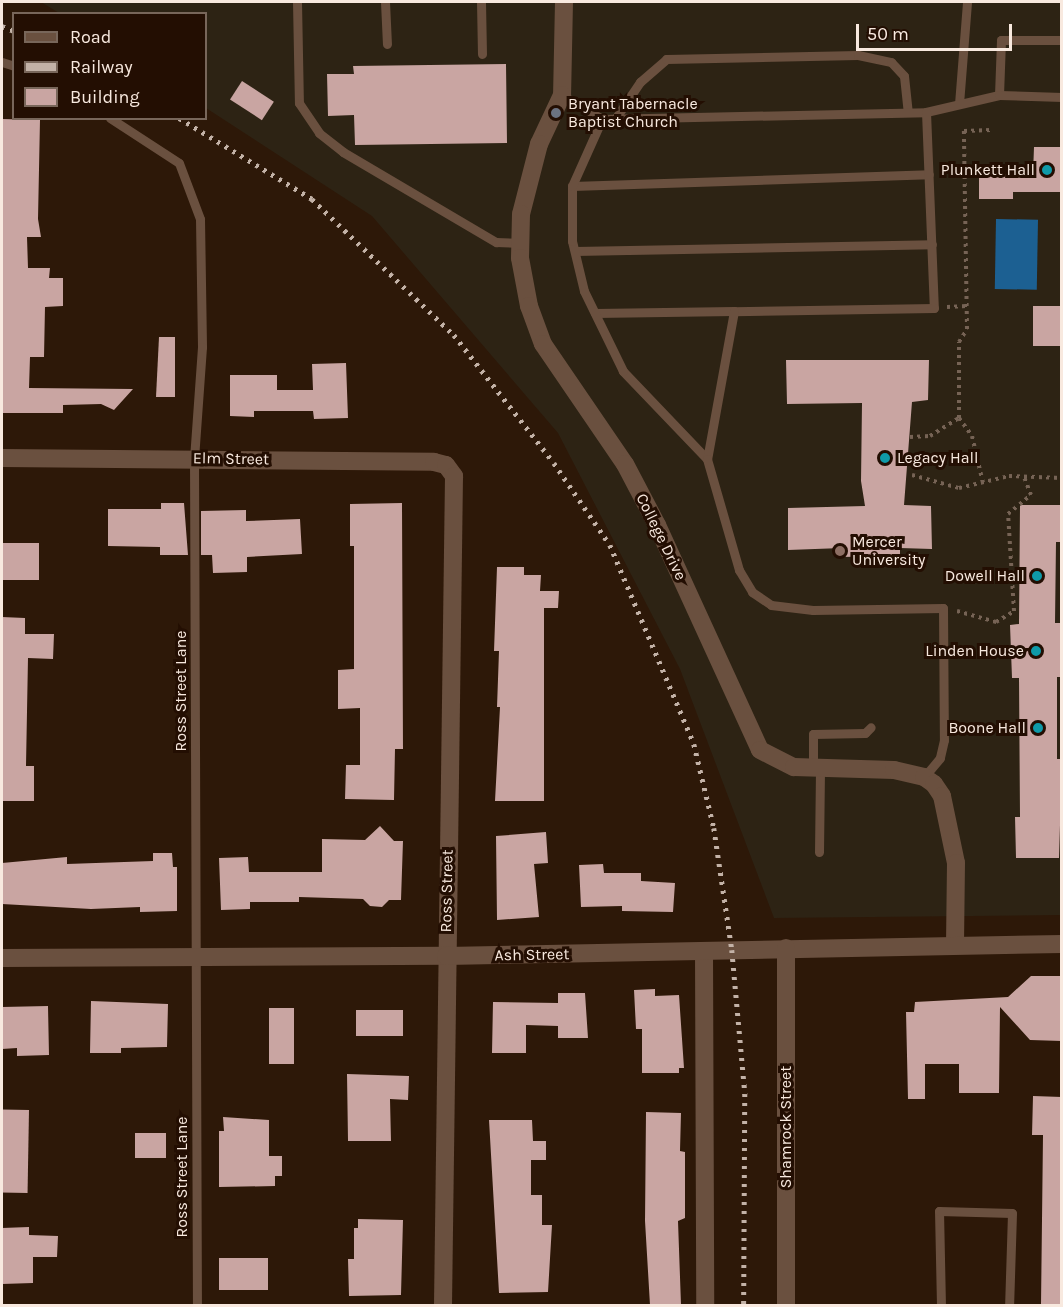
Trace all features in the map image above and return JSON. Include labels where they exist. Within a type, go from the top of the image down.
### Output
[{"type":"street","name":"College Drive","points":[[564,2],[562,94],[528,179],[520,243],[529,306],[543,344],[625,464],[657,525],[750,733],[760,750],[776,761],[816,769],[894,770],[924,777]]},
{"type":"street","name":"Elm Street","points":[[2,458],[434,462],[446,465],[454,476]]},
{"type":"street","name":"Ross Street","points":[[443,1305],[454,476]]},
{"type":"street","points":[[924,777],[942,796],[956,863],[955,944]]},
{"type":"street","name":"Ash Street","points":[[2,958],[446,957],[955,944],[1062,944]]},
{"type":"street","name":"Shamrock Street","points":[[786,948],[786,1305]]},
{"type":"street","points":[[704,951],[705,1305]]},
{"type":"lane","points":[[297,2],[299,103],[319,133],[343,152],[496,242],[520,243]]},
{"type":"lane","points":[[385,2],[387,44]]},
{"type":"lane","points":[[481,2],[482,54]]},
{"type":"lane","points":[[959,104],[967,2]]},
{"type":"lane","points":[[999,95],[1001,39],[1062,40]]},
{"type":"lane","points":[[615,119],[640,82],[666,59],[858,55],[891,62],[904,76],[909,112]]},
{"type":"lane","points":[[562,94],[602,119],[926,112],[999,95],[1062,97]]},
{"type":"lane","points":[[595,313],[934,308],[926,112]]},
{"type":"lane","points":[[602,119],[572,186],[575,251],[584,291],[623,371],[708,459]]},
{"type":"lane","name":"Ross Street Lane","points":[[113,120],[179,163],[200,219],[202,347],[194,459],[198,956],[196,1305]]},
{"type":"lane","points":[[572,186],[929,174]]},
{"type":"lane","points":[[575,251],[932,244]]},
{"type":"lane","points":[[734,311],[708,459],[739,570],[752,592],[771,605],[813,610],[943,608],[944,740],[940,758],[924,777]]},
{"type":"lane","points":[[819,852],[813,735],[865,733],[871,727]]},
{"type":"lane","points":[[941,1305],[939,1211],[1012,1213],[1009,1305]]},
{"type":"path","points":[[983,483],[972,436],[959,418],[959,342],[967,329],[964,131],[991,130]]},
{"type":"path","points":[[910,437],[930,436],[959,418]]},
{"type":"path","points":[[912,475],[959,489],[1024,477],[1062,478]]},
{"type":"path","points":[[943,608],[996,622],[1014,611],[1008,514],[1031,495],[1024,477]]},
{"type":"shaded area","name":"Mercer University","points":[[41,2],[1061,2],[1061,915],[774,918],[680,669],[558,433],[372,216],[207,109],[207,12],[57,12]]},
{"type":"water","points":[[996,219],[1038,220],[1037,290],[995,289]]},
{"type":"building","points":[[506,64],[507,143],[355,145],[354,115],[328,116],[327,74],[354,74],[353,66]]},
{"type":"building","points":[[242,81],[274,102],[262,120],[230,99]]},
{"type":"building","points":[[2,119],[40,120],[38,219],[41,237],[27,237],[28,268],[50,268],[49,278],[63,278],[63,306],[45,307],[44,357],[30,357],[29,388],[133,389],[114,410],[101,404],[63,405],[63,413],[2,413]]},
{"type":"building","points":[[1034,147],[1062,147],[1062,192],[1013,192],[1013,199],[979,199],[979,174],[1033,174]]},
{"type":"building","points":[[1033,306],[1062,306],[1062,346],[1033,346]]},
{"type":"building","points":[[159,337],[175,337],[175,397],[156,397]]},
{"type":"building","name":"Legacy Hall","points":[[786,360],[929,360],[928,400],[912,402],[904,505],[931,506],[932,549],[900,548],[900,556],[839,557],[842,548],[788,550],[788,508],[865,506],[861,481],[862,403],[787,404]]},
{"type":"building","points":[[346,363],[348,418],[314,419],[313,411],[254,411],[254,417],[230,416],[230,375],[277,375],[277,390],[313,390],[312,364]]},
{"type":"building","points":[[161,503],[184,503],[188,555],[160,555],[160,547],[108,546],[108,509],[161,509]]},
{"type":"building","points":[[402,503],[403,749],[395,749],[394,800],[345,799],[346,765],[360,765],[360,708],[338,709],[338,670],[354,669],[354,546],[350,546],[350,504]]},
{"type":"building","points":[[1020,505],[1062,505],[1062,542],[1056,542],[1055,623],[1062,623],[1062,677],[1057,677],[1057,759],[1062,759],[1059,858],[1016,858],[1015,817],[1020,817],[1019,678],[1012,678],[1010,625],[1019,624]]},
{"type":"building","points":[[246,510],[246,521],[300,519],[302,554],[247,557],[247,572],[213,573],[212,555],[201,555],[201,511]]},
{"type":"building","points":[[2,543],[39,543],[39,580],[2,580]]},
{"type":"building","points":[[497,567],[524,567],[524,575],[541,575],[540,591],[559,591],[558,608],[544,608],[544,801],[495,801],[500,707],[497,707],[499,651],[494,651]]},
{"type":"building","points":[[2,617],[25,618],[25,634],[54,634],[53,659],[28,658],[26,766],[34,766],[34,801],[2,801]]},
{"type":"building","points":[[380,826],[394,841],[403,841],[401,900],[389,900],[382,907],[370,906],[363,899],[299,897],[299,902],[250,902],[250,909],[221,910],[219,858],[248,857],[249,872],[322,872],[322,839],[365,840]]},
{"type":"building","points":[[546,832],[548,863],[534,864],[539,917],[497,920],[496,836]]},
{"type":"building","points":[[153,853],[172,853],[173,867],[177,867],[177,911],[140,912],[140,907],[91,909],[2,904],[2,863],[67,857],[67,864],[153,861]]},
{"type":"building","points":[[603,864],[604,873],[641,873],[641,881],[675,883],[673,912],[622,911],[622,906],[581,907],[579,865]]},
{"type":"building","points":[[1031,976],[1062,976],[1062,1041],[1030,1040],[1000,1007],[999,1093],[959,1093],[959,1064],[925,1064],[925,1099],[908,1099],[906,1012],[914,1012],[915,1002],[1008,997]]},
{"type":"building","points":[[655,989],[655,996],[679,995],[684,1068],[679,1068],[679,1073],[642,1073],[642,1029],[636,1029],[634,990]]},
{"type":"building","points":[[558,993],[585,993],[588,1038],[558,1038],[558,1026],[526,1025],[526,1053],[492,1053],[493,1002],[558,1003]]},
{"type":"building","points":[[91,1001],[168,1004],[167,1047],[121,1048],[121,1053],[90,1053]]},
{"type":"building","points":[[48,1006],[49,1055],[17,1056],[17,1048],[2,1049],[2,1007]]},
{"type":"building","points":[[269,1008],[294,1008],[294,1064],[269,1064]]},
{"type":"building","points":[[356,1010],[403,1010],[403,1036],[356,1036]]},
{"type":"building","points":[[347,1074],[409,1076],[408,1100],[390,1099],[391,1141],[348,1141]]},
{"type":"building","points":[[1033,1096],[1062,1097],[1062,1305],[1041,1305],[1043,1135],[1032,1135]]},
{"type":"building","points":[[2,1110],[29,1110],[28,1193],[2,1193]]},
{"type":"building","points":[[646,1112],[681,1113],[680,1151],[685,1152],[685,1218],[678,1221],[681,1305],[650,1305],[645,1221]]},
{"type":"building","points":[[223,1117],[269,1120],[269,1156],[282,1156],[282,1176],[275,1176],[275,1186],[219,1187],[219,1131],[224,1131]]},
{"type":"building","points":[[489,1120],[532,1120],[533,1141],[546,1141],[546,1160],[531,1160],[531,1195],[542,1195],[542,1225],[552,1225],[548,1292],[499,1293]]},
{"type":"building","points":[[135,1133],[166,1133],[166,1158],[135,1158]]},
{"type":"building","points":[[358,1219],[403,1220],[401,1295],[349,1296],[348,1259],[354,1259],[354,1228],[358,1228]]},
{"type":"building","points":[[29,1227],[29,1235],[58,1236],[57,1257],[33,1257],[33,1283],[2,1284],[2,1228]]},
{"type":"building","points":[[219,1258],[268,1258],[268,1290],[219,1290]]},
{"type":"railway","points":[[2,26],[12,30]]},
{"type":"railway","points":[[182,120],[312,199],[454,335],[554,463],[610,545],[694,744],[714,828],[732,950],[745,1094],[744,1306]]},
{"type":"place","name":"Bryant Tabernacle Baptist Church","points":[[556,113]]},
{"type":"place","name":"Plunkett Hall","points":[[1047,170]]},
{"type":"place","name":"Legacy Hall","points":[[885,458]]},
{"type":"place","name":"Mercer University","points":[[840,551]]},
{"type":"place","name":"Dowell Hall","points":[[1037,576]]},
{"type":"place","name":"Linden House","points":[[1036,651]]},
{"type":"place","name":"Boone Hall","points":[[1038,728]]}]
